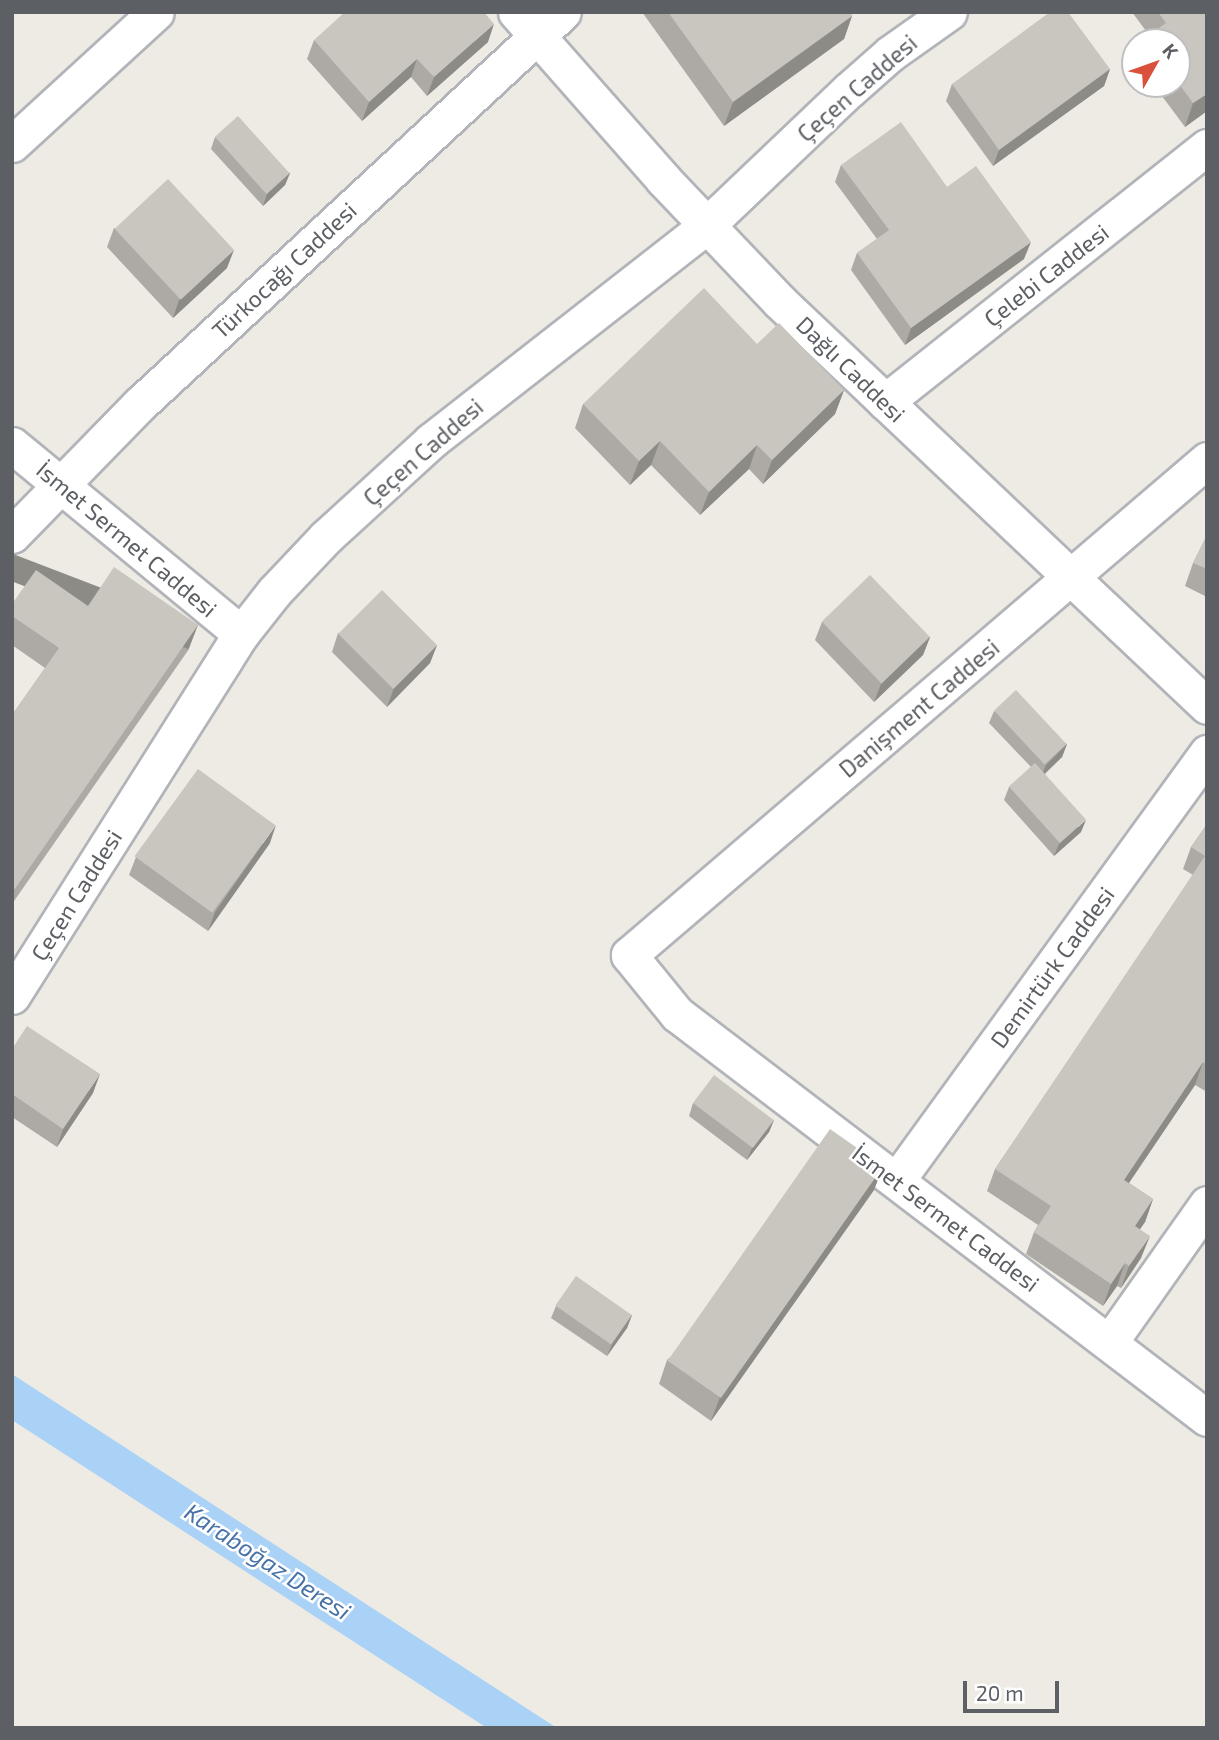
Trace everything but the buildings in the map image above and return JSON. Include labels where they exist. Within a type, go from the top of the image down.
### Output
[{"type":"street","points":[[12,144],[156,12]]},
{"type":"street","name":"Türkocağı Caddesi","points":[[12,536],[141,403],[526,24],[563,12]]},
{"type":"street","name":"Çeçen Caddesi","points":[[12,996],[241,634],[274,592],[326,537],[431,441],[706,226],[891,53],[949,12]]},
{"type":"street","name":"Dağlı Caddesi","points":[[526,24],[706,226],[885,402],[1207,706]]},
{"type":"street","name":"Çelebi Caddesi","points":[[885,402],[1207,147]]},
{"type":"street","name":"İsmet Sermet Caddesi","points":[[12,445],[241,634]]},
{"type":"street","name":"Danişment Caddesi","points":[[629,955],[1207,460]]},
{"type":"street","name":"Demirtürk Caddesi","points":[[897,1180],[1207,753]]},
{"type":"street","name":"İsmet Sermet Caddesi","points":[[629,955],[677,1014],[1207,1418]]},
{"type":"street","points":[[1109,1343],[1207,1204]]},
{"type":"water","name":"Karaboğaz Deresi","points":[[12,1374],[557,1728],[487,1728],[12,1420]]}]
